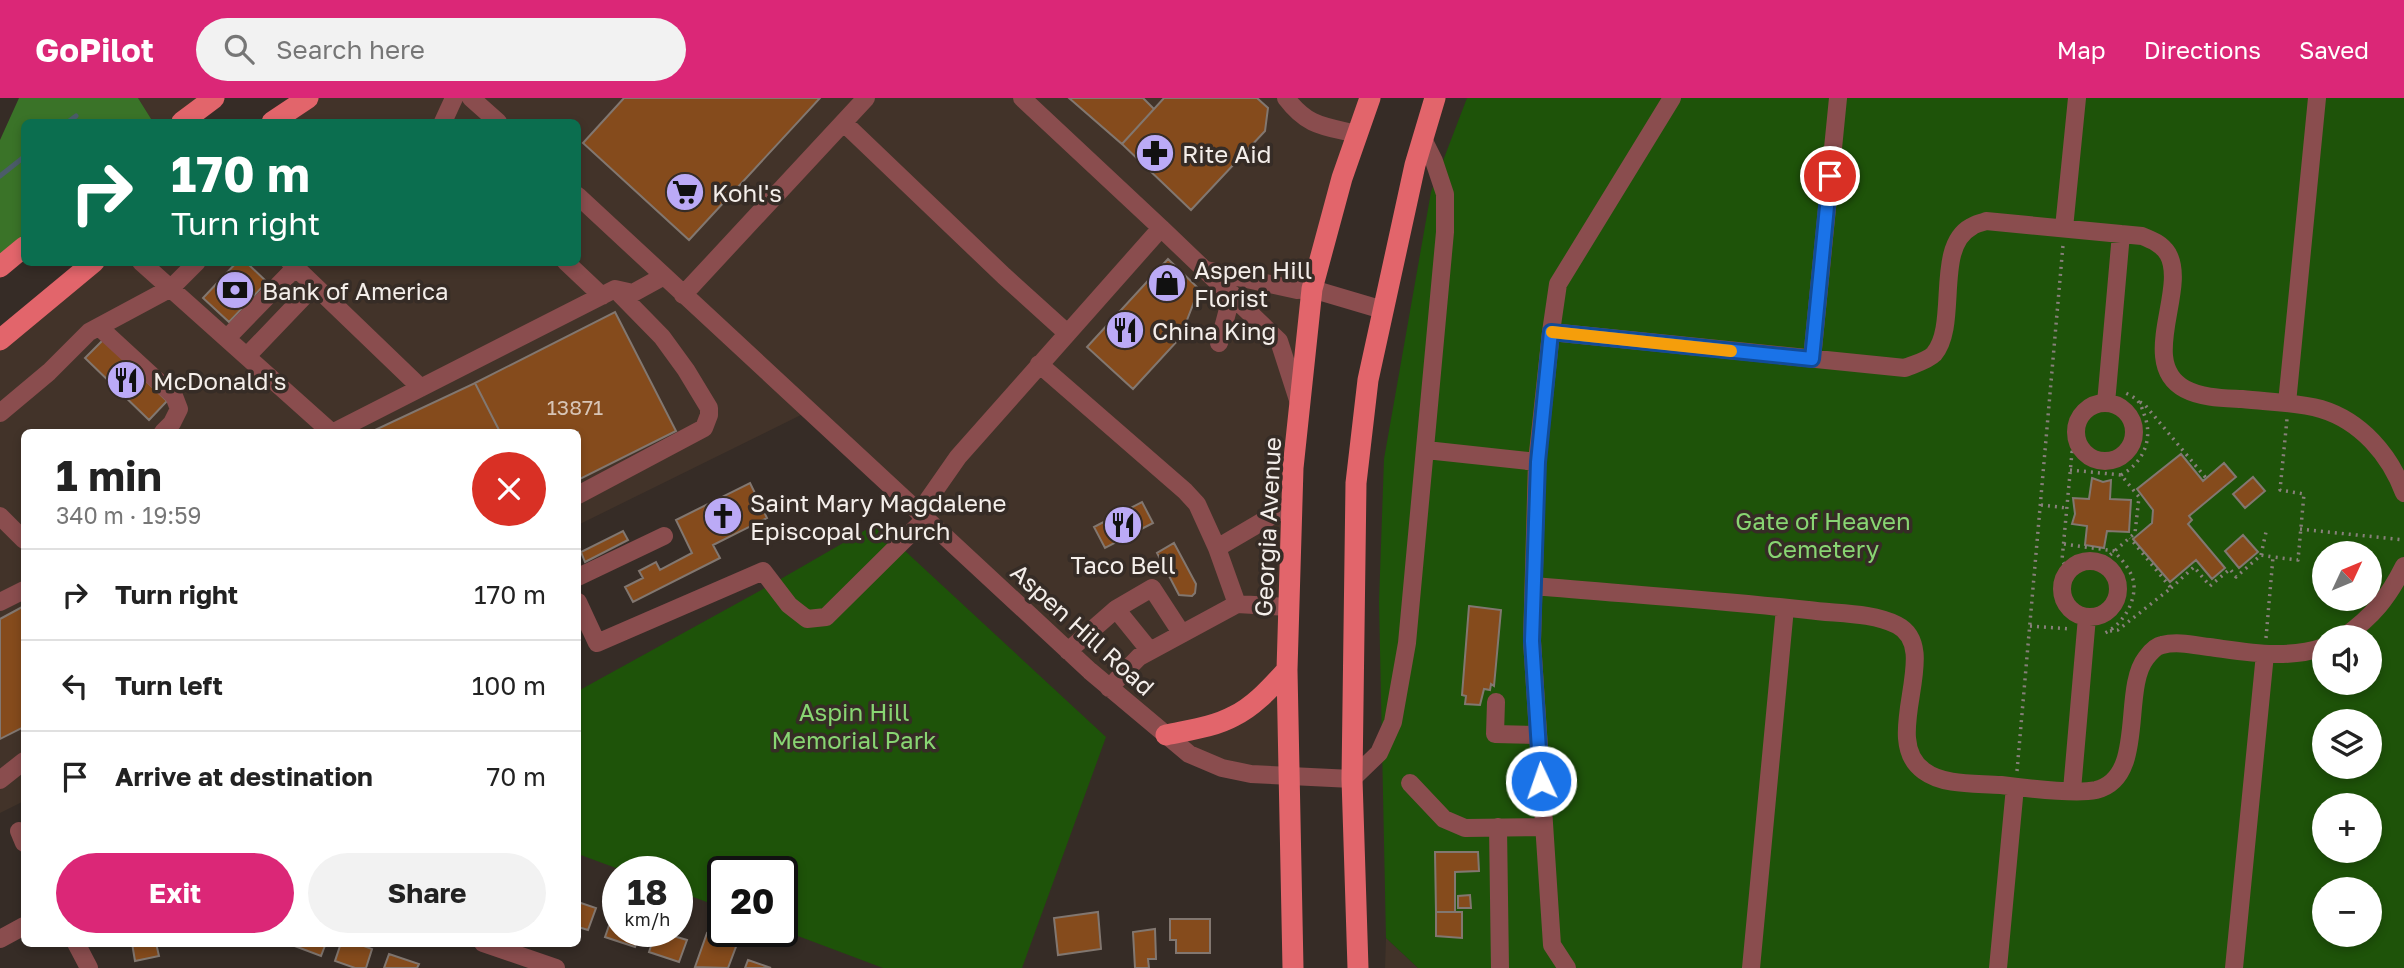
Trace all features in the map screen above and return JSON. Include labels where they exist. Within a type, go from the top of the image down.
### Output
[{"type":"main road","points":[[276,119],[308,98]]},
{"type":"main road","name":"Georgia Avenue","points":[[1293,968],[1287,670],[1292,504],[1300,406],[1312,289],[1342,178],[1370,98]]},
{"type":"main road","points":[[1358,968],[1352,779],[1356,483],[1368,380],[1415,165],[1435,98]]},
{"type":"main road","points":[[0,267],[21,250]]},
{"type":"main road","points":[[0,340],[89,266]]},
{"type":"main road","points":[[1166,735],[1233,717],[1267,691],[1287,670]]},
{"type":"street","points":[[444,119],[454,98]]},
{"type":"street","points":[[471,98],[495,119]]},
{"type":"street","points":[[683,295],[866,98]]},
{"type":"street","points":[[1022,98],[1279,341],[1300,406]]},
{"type":"street","points":[[1286,98],[1302,117],[1310,122],[1357,134]]},
{"type":"street","points":[[1302,117],[1308,98]]},
{"type":"street","points":[[1567,968],[1552,945],[1532,641],[1538,462],[1551,332],[1558,284],[1672,98]]},
{"type":"street","points":[[1812,359],[1838,98]]},
{"type":"street","points":[[2064,228],[2077,98]]},
{"type":"street","points":[[2288,403],[2318,98]]},
{"type":"street","points":[[844,123],[1067,333]]},
{"type":"street","points":[[1352,779],[1379,753],[1393,722],[1407,643],[1446,232],[1445,194],[1423,139]]},
{"type":"street","name":"Aspen Hill Road","points":[[581,199],[1068,651],[1189,754],[1222,768],[1251,774],[1352,779]]},
{"type":"street","points":[[1551,332],[1905,368],[1933,355],[1944,338],[1950,259],[1960,238],[1969,227],[1986,221],[2142,236],[2157,242],[2167,254],[2173,271],[2163,354],[2169,374],[2184,388],[2210,397],[2288,403],[2322,409],[2346,420],[2373,440],[2395,469],[2404,493]]},
{"type":"street","points":[[581,608],[597,643],[763,571],[789,605],[807,619],[826,617],[922,516],[958,457],[1161,228]]},
{"type":"street","points":[[2107,395],[2130,417],[2134,436],[2126,453],[2118,458],[2099,461],[2090,457],[2078,443],[2077,424],[2081,415],[2107,395],[2121,234]]},
{"type":"street","points":[[146,266],[329,429]]},
{"type":"street","points":[[0,413],[49,372],[89,332],[171,288],[193,266]]},
{"type":"street","points":[[227,338],[291,266]]},
{"type":"street","points":[[293,266],[421,388]]},
{"type":"street","points":[[572,266],[609,292],[662,337],[709,408],[704,428],[581,493]]},
{"type":"street","points":[[1206,270],[1297,290],[1312,289],[1383,310]]},
{"type":"street","points":[[338,429],[609,292],[633,293],[664,276]]},
{"type":"street","points":[[247,356],[314,286]]},
{"type":"street","points":[[1219,343],[1232,294]]},
{"type":"street","points":[[99,327],[174,396],[179,410],[166,429]]},
{"type":"street","points":[[1040,364],[1197,504],[1217,548],[1237,604]]},
{"type":"street","points":[[1426,450],[1538,462]]},
{"type":"street","points":[[1217,548],[1292,504]]},
{"type":"street","points":[[0,516],[21,537]]},
{"type":"street","points":[[581,576],[664,536]]},
{"type":"street","points":[[2072,790],[2086,629],[2070,610],[2062,595],[2064,577],[2068,570],[2083,561],[2107,557],[2118,592],[2116,601],[2086,629]]},
{"type":"street","points":[[2361,625],[2392,589],[2404,566]]},
{"type":"street","points":[[1534,586],[1878,618],[1899,626],[1910,639],[1915,655],[1906,733],[1910,757],[1924,771],[1943,780],[2015,787],[2098,790],[2117,777],[2129,751],[2136,681],[2144,660],[2159,645],[2181,643],[2265,654],[2312,651]]},
{"type":"street","points":[[1068,651],[1116,609],[1152,589],[1182,634]]},
{"type":"street","points":[[0,602],[21,592]]},
{"type":"street","points":[[1109,688],[1139,657],[1237,604],[1289,607]]},
{"type":"street","points":[[1751,968],[1785,608]]},
{"type":"street","points":[[1116,609],[1150,651]]},
{"type":"street","points":[[2234,968],[2265,654]]},
{"type":"street","points":[[1496,702],[1495,734],[1538,735]]},
{"type":"street","points":[[0,780],[21,763]]},
{"type":"street","points":[[1410,783],[1444,819],[1465,828],[1544,827]]},
{"type":"street","points":[[1998,968],[2015,787]]},
{"type":"street","points":[[1498,827],[1500,968]]},
{"type":"street","points":[[0,939],[21,928]]},
{"type":"street","points":[[78,947],[89,968]]},
{"type":"street","points":[[496,947],[556,968]]},
{"type":"path","points":[[2015,787],[2064,228]]},
{"type":"path","points":[[2107,395],[2117,388],[2145,405],[2206,478]]},
{"type":"path","points":[[2070,470],[2121,475],[2134,466],[2147,446],[2147,422],[2138,401]]},
{"type":"path","points":[[2261,555],[2298,560],[2304,494],[2280,490],[2288,403]]},
{"type":"path","points":[[2068,570],[2062,560],[2072,452],[2078,443]]},
{"type":"path","points":[[2107,557],[2135,533],[2139,497],[2121,475]]},
{"type":"path","points":[[2041,505],[2067,508]]},
{"type":"path","points":[[2300,529],[2404,540]]},
{"type":"path","points":[[2030,626],[2108,632],[2118,630],[2194,567],[2210,586],[2230,569],[2236,576],[2261,555],[2266,532]]},
{"type":"path","points":[[2130,538],[2171,588]]},
{"type":"path","points":[[2064,544],[2107,557],[2126,566],[2134,583],[2127,613],[2108,632]]},
{"type":"path","points":[[2265,654],[2273,557]]},
{"type":"shaded area","points":[[138,98],[214,98],[186,119],[151,119]]},
{"type":"shaded area","points":[[308,98],[1370,98],[1312,289],[1288,777],[1189,754],[809,411],[581,524],[581,429],[21,429],[21,802],[0,813],[0,340],[90,266],[581,266],[581,119],[276,119]]},
{"type":"shaded area","points":[[1386,938],[1418,968],[1385,968]]},
{"type":"green space","points":[[19,98],[138,98],[151,119],[21,119],[21,250],[0,267],[0,140]]},
{"type":"green space","name":"Gate of Heaven Cemetery","points":[[1467,98],[2404,98],[2404,968],[1418,968],[1386,938],[1379,602],[1384,459],[1431,192]]},
{"type":"green space","name":"Aspin Hill Memorial Park","points":[[876,524],[1106,737],[1022,968],[883,968],[798,936],[798,856],[707,856],[707,902],[693,897],[693,856],[602,856],[602,863],[581,855],[581,689]]},
{"type":"building","name":"Kohl's","points":[[624,98],[820,98],[689,240],[583,143]]},
{"type":"building","points":[[1069,98],[1143,98],[1154,109],[1122,144]]},
{"type":"building","points":[[1164,98],[1257,98],[1268,108],[1265,131],[1191,210],[1122,144]]},
{"type":"building","points":[[1168,259],[1199,289],[1180,338],[1133,389],[1087,347]]},
{"type":"building","name":"Bank of America","points":[[233,266],[250,266],[267,282],[229,322],[203,298]]},
{"type":"building","points":[[615,312],[676,431],[581,478],[581,429],[498,429],[475,383]]},
{"type":"building","name":"McDonald's","points":[[103,340],[167,401],[149,420],[85,358]]},
{"type":"building","points":[[475,383],[498,429],[377,429]]},
{"type":"building","points":[[2181,454],[2203,481],[2224,463],[2236,477],[2189,516],[2192,520],[2188,524],[2225,568],[2212,579],[2196,560],[2170,582],[2133,539],[2152,523],[2153,510],[2137,489]]},
{"type":"building","points":[[2253,477],[2265,491],[2245,508],[2233,494]]},
{"type":"building","points":[[2092,478],[2103,482],[2111,480],[2110,499],[2131,500],[2129,532],[2107,531],[2104,548],[2085,545],[2087,526],[2072,524],[2075,514],[2073,498],[2089,499]]},
{"type":"building","points":[[750,483],[767,518],[713,545],[720,558],[633,602],[625,587],[643,578],[639,571],[656,562],[660,570],[692,553],[676,520]]},
{"type":"building","name":"Taco Bell","points":[[1142,502],[1153,523],[1105,548],[1094,527]]},
{"type":"building","points":[[623,531],[628,540],[585,562],[581,552]]},
{"type":"building","points":[[2243,535],[2258,552],[2239,568],[2225,551]]},
{"type":"building","points":[[1174,543],[1196,584],[1192,596],[1179,595],[1157,553]]},
{"type":"building","points":[[1469,606],[1501,610],[1494,686],[1491,684],[1490,690],[1484,689],[1480,705],[1465,704],[1466,696],[1462,695]]},
{"type":"building","points":[[21,608],[21,728],[0,739],[0,619]]},
{"type":"building","points":[[1435,852],[1478,852],[1479,871],[1455,872],[1455,912],[1436,912]]},
{"type":"building","points":[[1470,895],[1471,908],[1458,908],[1458,896]]},
{"type":"building","points":[[581,903],[596,908],[588,930],[581,928]]},
{"type":"building","points":[[1098,912],[1101,949],[1058,955],[1054,918]]},
{"type":"building","points":[[1436,912],[1462,912],[1462,938],[1436,936]]},
{"type":"building","points":[[1170,919],[1210,919],[1210,953],[1176,953],[1176,940],[1170,940]]},
{"type":"building","points":[[1155,929],[1156,959],[1148,959],[1149,968],[1135,968],[1133,932]]},
{"type":"building","points":[[707,933],[707,947],[736,947],[728,968],[695,967]]},
{"type":"building","points":[[133,947],[157,947],[159,956],[135,961]]},
{"type":"building","points":[[297,947],[324,947],[321,956]]},
{"type":"building","points":[[340,947],[372,949],[366,968],[355,968],[335,961]]},
{"type":"building","points":[[651,947],[684,947],[679,962],[649,952]]},
{"type":"building","points":[[389,954],[419,964],[417,968],[384,968]]},
{"type":"building","points":[[748,960],[771,968],[745,968]]},
{"type":"waterway","points":[[72,119],[76,116]]},
{"type":"waterway","points":[[0,176],[21,159]]},
{"type":"slow traffic","points":[[1552,332],[1731,351]]},
{"type":"place","name":"Rite Aid","points":[[1155,153]]},
{"type":"place","name":"Kohl's","points":[[685,192]]},
{"type":"place","name":"Aspen Hill Florist","points":[[1167,283]]},
{"type":"place","name":"Bank of America","points":[[235,290]]},
{"type":"place","name":"China King","points":[[1125,330]]},
{"type":"place","name":"McDonald's","points":[[126,380]]},
{"type":"place","name":"Saint Mary Magdalene Episcopal Church","points":[[723,516]]},
{"type":"place","name":"Taco Bell","points":[[1123,525]]},
{"type":"route","points":[[1541,781],[1532,641],[1538,462],[1551,332],[1812,359],[1830,176]]}]
